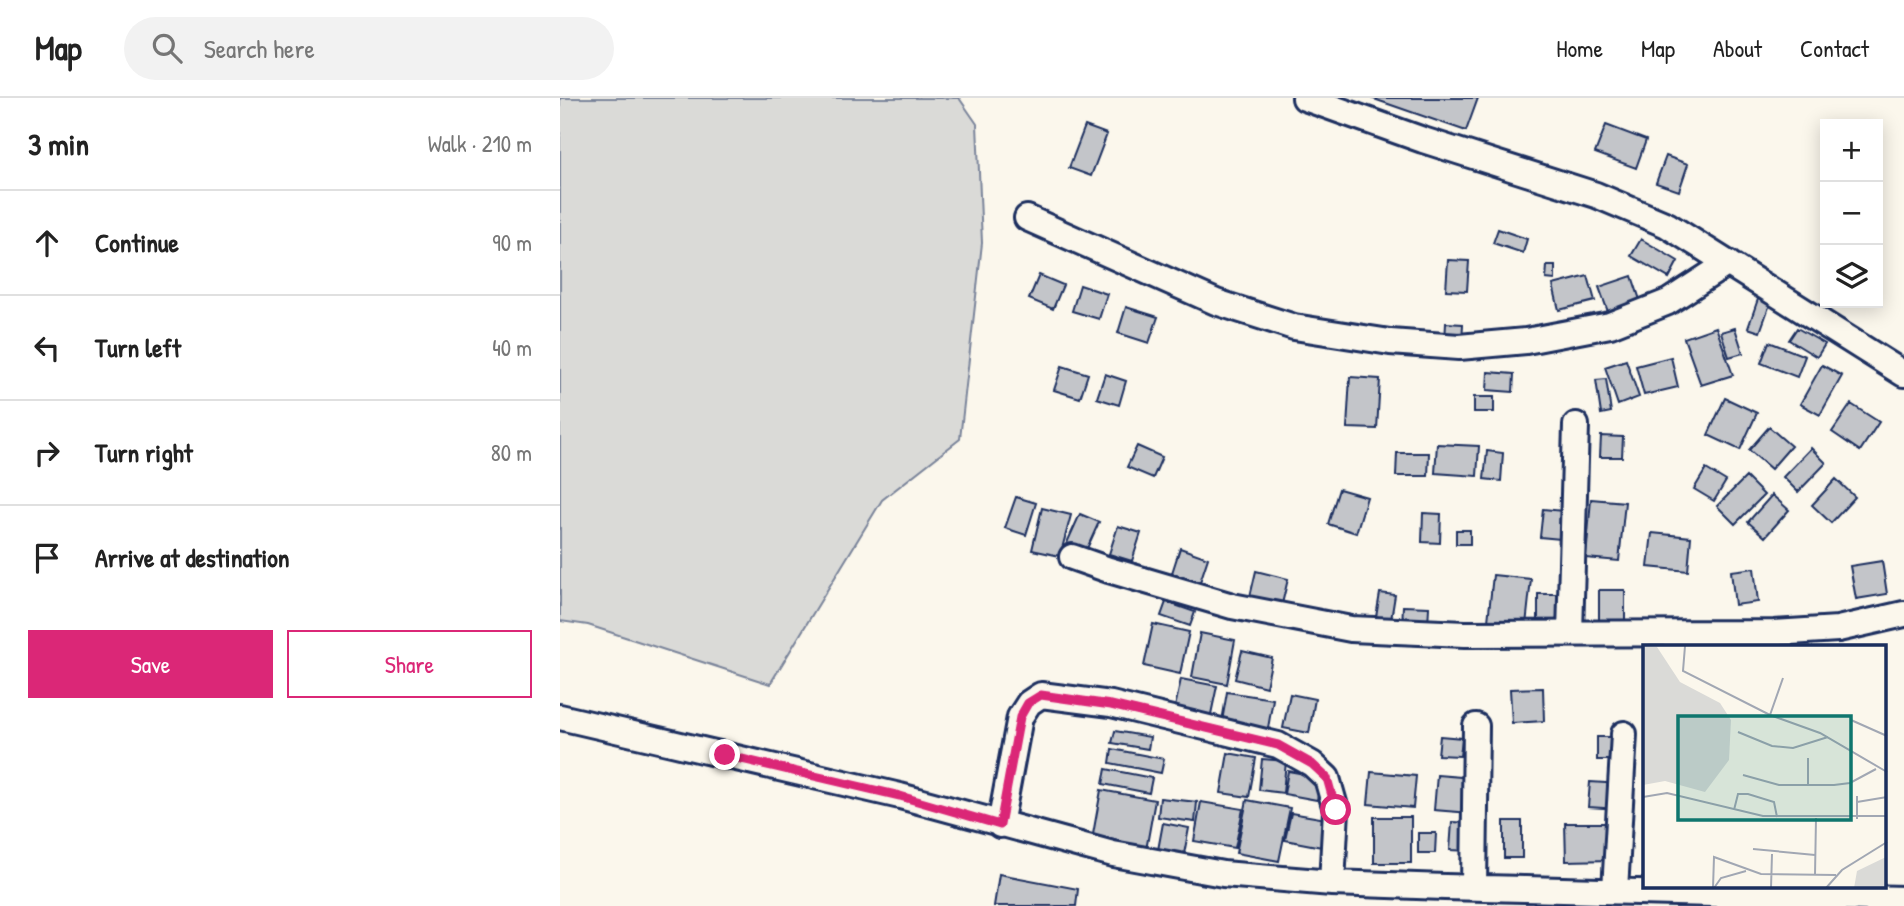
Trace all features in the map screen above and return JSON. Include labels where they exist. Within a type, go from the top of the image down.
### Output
[{"type":"street","points":[[1305,98],[1423,141],[1596,195],[1667,225],[1904,374]]},
{"type":"street","points":[[1027,218],[1216,302],[1294,327],[1390,342],[1459,347],[1526,341],[1610,325],[1668,302],[1728,263]]},
{"type":"street","points":[[1570,633],[1576,425]]},
{"type":"street","points":[[1072,557],[1232,606],[1351,629],[1465,634],[1786,632],[1838,629],[1904,614]]},
{"type":"street","points":[[1000,825],[1020,717],[1028,703],[1041,695],[1111,705],[1278,745],[1312,764],[1327,778],[1336,810],[1332,883]]},
{"type":"street","points":[[560,717],[900,796],[1113,854],[1211,872],[1332,883],[1474,887],[1627,896],[1904,899]]},
{"type":"street","points":[[1474,887],[1476,726]]},
{"type":"street","points":[[1624,734],[1627,896]]},
{"type":"shaded area","points":[[560,98],[959,98],[977,124],[982,243],[960,439],[882,500],[770,684],[588,625],[560,621]]},
{"type":"building","points":[[1371,98],[1478,98],[1466,131]]},
{"type":"building","points":[[1606,125],[1646,140],[1636,168],[1595,153]]},
{"type":"building","points":[[1085,126],[1107,134],[1091,176],[1069,168]]},
{"type":"building","points":[[1666,156],[1688,164],[1679,191],[1656,183]]},
{"type":"building","points":[[1498,229],[1527,239],[1523,253],[1493,243]]},
{"type":"building","points":[[1641,239],[1678,261],[1669,278],[1631,256]]},
{"type":"building","points":[[1448,260],[1469,261],[1467,291],[1446,290]]},
{"type":"building","points":[[1547,266],[1555,266],[1555,280],[1546,279]]},
{"type":"building","points":[[1039,275],[1063,285],[1053,309],[1029,299]]},
{"type":"building","points":[[1588,276],[1595,301],[1559,310],[1553,285]]},
{"type":"building","points":[[1632,276],[1643,309],[1611,320],[1599,287]]},
{"type":"building","points":[[1080,285],[1107,294],[1099,319],[1072,311]]},
{"type":"building","points":[[1758,299],[1770,304],[1760,332],[1748,328]]},
{"type":"building","points":[[1126,307],[1158,317],[1149,343],[1118,333]]},
{"type":"building","points":[[1446,323],[1463,324],[1462,342],[1445,341]]},
{"type":"building","points":[[1716,327],[1733,375],[1701,385],[1684,338]]},
{"type":"building","points":[[1735,328],[1743,353],[1729,357],[1721,332]]},
{"type":"building","points":[[1797,328],[1825,344],[1817,357],[1789,340]]},
{"type":"building","points":[[1769,342],[1805,356],[1797,377],[1761,363]]},
{"type":"building","points":[[1671,357],[1678,387],[1644,395],[1636,366]]},
{"type":"building","points":[[1626,360],[1639,397],[1618,405],[1605,367]]},
{"type":"building","points":[[1822,365],[1842,376],[1820,415],[1800,404]]},
{"type":"building","points":[[1062,366],[1088,374],[1080,398],[1054,390]]},
{"type":"building","points":[[1488,372],[1514,374],[1513,392],[1487,390]]},
{"type":"building","points":[[1105,374],[1126,381],[1119,405],[1097,398]]},
{"type":"building","points":[[1350,377],[1380,379],[1377,429],[1347,428]]},
{"type":"building","points":[[1606,379],[1611,412],[1601,414],[1596,380]]},
{"type":"building","points":[[1474,397],[1494,397],[1494,412],[1474,412]]},
{"type":"building","points":[[1725,398],[1757,413],[1740,450],[1708,435]]},
{"type":"building","points":[[1851,404],[1879,422],[1860,451],[1832,432]]},
{"type":"building","points":[[1769,427],[1791,446],[1771,469],[1749,450]]},
{"type":"building","points":[[1601,436],[1623,437],[1622,457],[1600,457]]},
{"type":"building","points":[[1437,444],[1479,446],[1477,476],[1435,473]]},
{"type":"building","points":[[1137,446],[1162,457],[1153,478],[1127,467]]},
{"type":"building","points":[[1811,448],[1826,463],[1798,492],[1783,477]]},
{"type":"building","points":[[1487,451],[1503,453],[1501,481],[1484,479]]},
{"type":"building","points":[[1397,453],[1429,453],[1428,476],[1396,476]]},
{"type":"building","points":[[1706,469],[1726,481],[1714,501],[1694,489]]},
{"type":"building","points":[[1746,477],[1764,495],[1735,524],[1717,506]]},
{"type":"building","points":[[1836,479],[1855,497],[1831,523],[1812,505]]},
{"type":"building","points":[[1339,489],[1367,497],[1356,533],[1328,524]]},
{"type":"building","points":[[1772,495],[1789,510],[1765,537],[1748,522]]},
{"type":"building","points":[[1016,497],[1036,503],[1026,535],[1005,528]]},
{"type":"building","points":[[1591,499],[1625,502],[1619,561],[1586,558]]},
{"type":"building","points":[[1042,508],[1071,515],[1060,556],[1032,550]]},
{"type":"building","points":[[1543,509],[1573,512],[1571,540],[1540,537]]},
{"type":"building","points":[[1423,513],[1441,514],[1440,543],[1422,542]]},
{"type":"building","points":[[1080,514],[1099,522],[1085,553],[1066,545]]},
{"type":"building","points":[[1118,526],[1141,533],[1132,561],[1109,554]]},
{"type":"building","points":[[1456,530],[1470,530],[1470,544],[1456,544]]},
{"type":"building","points":[[1652,533],[1691,537],[1688,571],[1648,567]]},
{"type":"building","points":[[1180,548],[1208,558],[1199,585],[1171,576]]},
{"type":"building","points":[[1882,561],[1887,594],[1856,599],[1850,566]]},
{"type":"building","points":[[1754,568],[1758,602],[1735,605],[1731,571]]},
{"type":"building","points":[[1256,571],[1288,579],[1281,608],[1249,601]]},
{"type":"building","points":[[1493,575],[1531,579],[1526,625],[1488,621]]},
{"type":"building","points":[[1599,590],[1625,590],[1625,625],[1599,625]]},
{"type":"building","points":[[1380,593],[1395,595],[1390,626],[1375,623]]},
{"type":"building","points":[[1538,594],[1568,594],[1568,620],[1538,620]]},
{"type":"building","points":[[1166,602],[1195,612],[1190,626],[1161,616]]},
{"type":"building","points":[[1403,606],[1429,607],[1428,625],[1402,625]]},
{"type":"building","points":[[1153,624],[1189,632],[1180,674],[1144,666]]},
{"type":"building","points":[[1200,633],[1235,640],[1227,684],[1192,677]]},
{"type":"building","points":[[1242,651],[1272,658],[1266,687],[1235,679]]},
{"type":"building","points":[[1181,679],[1217,686],[1210,719],[1174,712]]},
{"type":"building","points":[[1543,688],[1544,721],[1512,723],[1510,689]]},
{"type":"building","points":[[1227,692],[1273,699],[1267,734],[1221,727]]},
{"type":"building","points":[[1290,694],[1315,699],[1309,733],[1283,728]]},
{"type":"building","points":[[1115,731],[1150,737],[1148,749],[1112,743]]},
{"type":"building","points":[[1440,736],[1462,738],[1460,756],[1438,755]]},
{"type":"building","points":[[1597,737],[1619,737],[1619,760],[1597,760]]},
{"type":"building","points":[[1112,749],[1164,759],[1161,773],[1110,763]]},
{"type":"building","points":[[1228,753],[1256,758],[1249,797],[1221,793]]},
{"type":"building","points":[[1262,759],[1286,761],[1283,793],[1259,790]]},
{"type":"building","points":[[1106,769],[1152,778],[1149,793],[1103,784]]},
{"type":"building","points":[[1288,771],[1322,777],[1317,800],[1284,794]]},
{"type":"building","points":[[1371,772],[1416,776],[1413,808],[1368,804]]},
{"type":"building","points":[[1437,775],[1473,778],[1470,813],[1434,810]]},
{"type":"building","points":[[1590,782],[1621,784],[1619,809],[1588,807]]},
{"type":"building","points":[[1101,790],[1155,800],[1146,850],[1092,840]]},
{"type":"building","points":[[1160,798],[1197,802],[1195,822],[1158,817]]},
{"type":"building","points":[[1247,800],[1290,808],[1279,861],[1236,853]]},
{"type":"building","points":[[1201,802],[1243,809],[1235,848],[1194,841]]},
{"type":"building","points":[[1291,813],[1332,820],[1327,848],[1285,840]]},
{"type":"building","points":[[1374,817],[1411,817],[1411,863],[1374,863]]},
{"type":"building","points":[[1504,821],[1522,821],[1522,858],[1504,858]]},
{"type":"building","points":[[1452,822],[1471,823],[1470,851],[1450,850]]},
{"type":"building","points":[[1163,823],[1189,828],[1184,854],[1158,850]]},
{"type":"building","points":[[1565,823],[1612,823],[1612,860],[1566,861]]},
{"type":"building","points":[[1418,833],[1436,833],[1435,853],[1418,853]]},
{"type":"building","points":[[999,874],[1078,889],[1076,906],[994,906]]},
{"type":"route","points":[[725,755],[900,796],[1000,825],[1020,717],[1028,703],[1041,695],[1111,705],[1278,745],[1312,764],[1327,778],[1336,810]]}]
